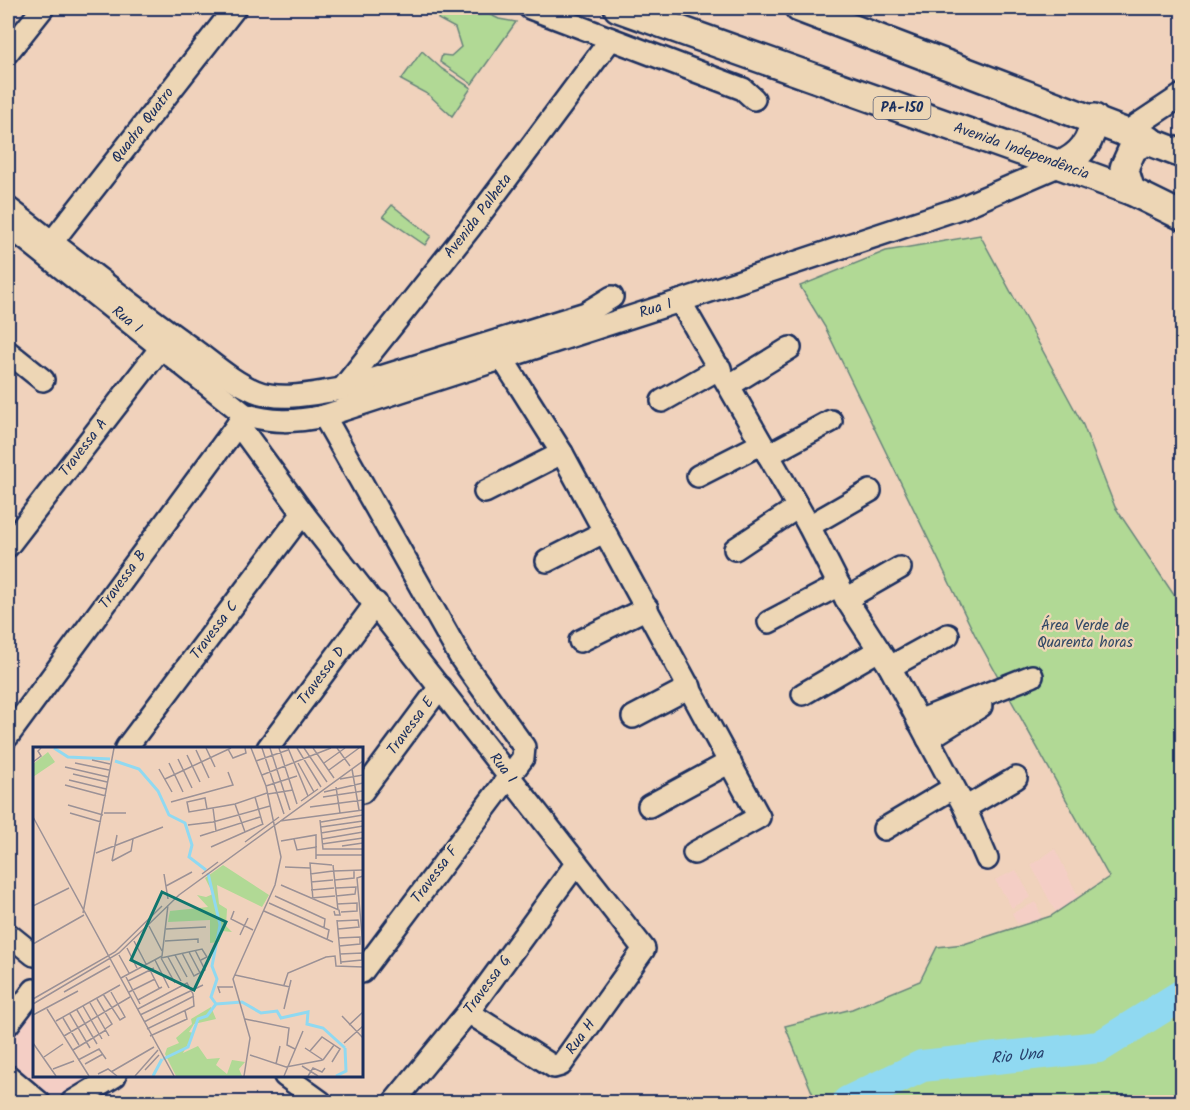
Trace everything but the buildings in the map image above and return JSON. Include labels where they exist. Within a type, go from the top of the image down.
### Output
[{"type":"main road","name":"Avenida Independência","points":[[618,8],[1131,191],[1182,216]]},
{"type":"main road","points":[[799,8],[1094,118],[1182,154]]},
{"type":"main road","points":[[1060,165],[1078,155],[1085,148],[1093,129],[1094,118]]},
{"type":"main road","points":[[1131,191],[1124,168],[1139,136]]},
{"type":"street","points":[[8,52],[43,8]]},
{"type":"street","name":"Quadra Quatro","points":[[52,242],[236,8]]},
{"type":"street","points":[[530,8],[743,89],[754,99]]},
{"type":"street","name":"Avenida Palheta","points":[[342,389],[470,228],[610,39]]},
{"type":"street","points":[[1139,136],[1182,95]]},
{"type":"street","name":"Rua I","points":[[241,419],[296,422],[324,416],[681,302],[963,207],[1060,165]]},
{"type":"street","points":[[8,208],[177,338],[256,392],[275,396],[300,396],[342,389],[586,313],[612,297]]},
{"type":"street","name":"Rua I","points":[[8,225],[160,349],[241,419],[303,513],[376,603],[508,777],[644,950]]},
{"type":"street","points":[[681,302],[928,739],[965,808],[987,859]]},
{"type":"street","points":[[662,400],[725,377],[790,348]]},
{"type":"street","name":"Travessa A","points":[[8,546],[160,349]]},
{"type":"street","points":[[8,352],[43,380]]},
{"type":"street","points":[[502,358],[562,453],[759,817],[694,853]]},
{"type":"street","points":[[324,416],[462,660],[524,747],[523,758],[508,777]]},
{"type":"street","name":"Travessa B","points":[[8,736],[241,419]]},
{"type":"street","points":[[698,476],[831,421]]},
{"type":"street","points":[[485,492],[562,453]]},
{"type":"street","points":[[809,526],[870,491]]},
{"type":"street","points":[[735,549],[798,507]]},
{"type":"street","name":"Travessa C","points":[[127,747],[303,513]]},
{"type":"street","points":[[547,561],[604,532]]},
{"type":"street","points":[[769,622],[900,568]]},
{"type":"street","name":"Travessa D","points":[[269,747],[376,603]]},
{"type":"street","points":[[580,641],[647,608]]},
{"type":"street","points":[[803,694],[884,659],[948,635]]},
{"type":"street","points":[[918,721],[1032,676]]},
{"type":"street","name":"Travessa E","points":[[363,791],[440,687]]},
{"type":"street","points":[[633,717],[690,687]]},
{"type":"street","points":[[928,739],[985,704]]},
{"type":"street","points":[[649,806],[730,762]]},
{"type":"street","name":"Travessa F","points":[[363,971],[508,777]]},
{"type":"street","points":[[965,808],[1016,778]]},
{"type":"street","points":[[884,829],[953,788]]},
{"type":"street","name":"Travessa G","points":[[394,1102],[468,1012],[576,864]]},
{"type":"street","points":[[8,934],[33,954]]},
{"type":"street","name":"Rua H","points":[[468,1012],[554,1067],[561,1065],[644,950]]},
{"type":"street","points":[[8,1024],[33,991]]},
{"type":"street","points":[[8,1076],[39,1102]]},
{"type":"street","points":[[72,1102],[112,1077]]},
{"type":"street","points":[[286,1077],[321,1102]]},
{"type":"shaded area","points":[[1055,849],[1079,898],[1056,913],[1031,865]]},
{"type":"shaded area","points":[[1016,870],[1031,897],[1012,908],[995,880]]},
{"type":"shaded area","points":[[1036,902],[1043,922],[1017,923],[1012,913]]},
{"type":"shaded area","points":[[33,1011],[33,1077],[104,1077],[63,1102],[53,1102],[8,1063],[8,1044]]},
{"type":"green space","points":[[442,8],[476,8],[499,19],[516,22],[472,84],[440,62],[442,55],[451,56],[461,47],[455,28],[438,19]]},
{"type":"green space","points":[[422,51],[442,69],[471,88],[452,116],[429,95],[401,80]]},
{"type":"green space","points":[[392,205],[431,236],[425,245],[383,216]]},
{"type":"green space","name":"Área Verde de Quarenta horas","points":[[980,235],[1083,425],[1115,507],[1182,607],[1182,1102],[816,1102],[785,1026],[852,1009],[920,981],[937,947],[964,944],[1051,916],[1109,877],[975,635],[825,327],[800,286],[886,251]]},
{"type":"waterway","name":"Rio Una","points":[[848,1102],[922,1066],[1099,1047],[1182,995]]}]
